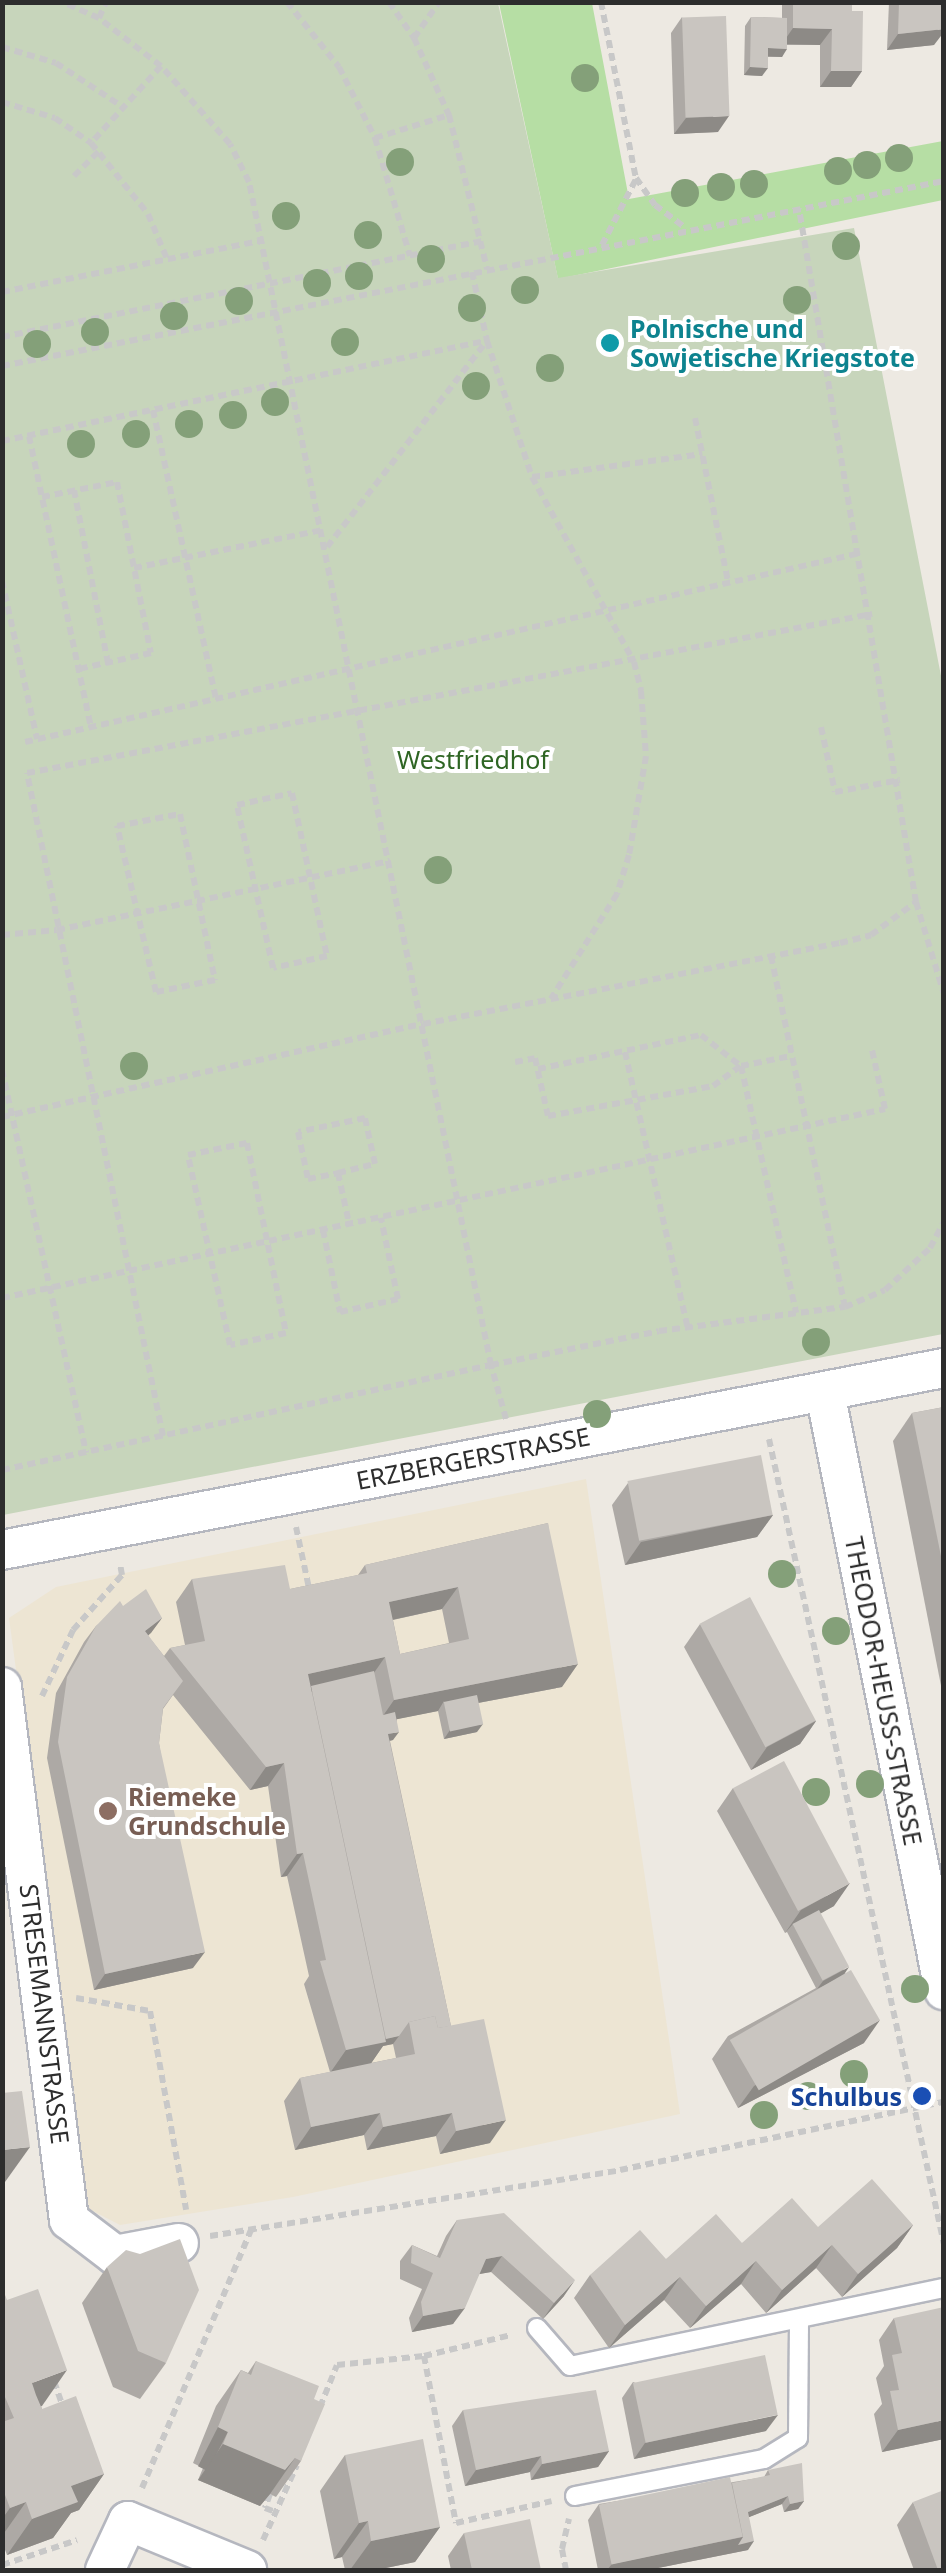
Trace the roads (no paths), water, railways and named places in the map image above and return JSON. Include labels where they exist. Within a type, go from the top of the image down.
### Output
[{"type":"street","name":"ERZBERGERSTRASSE","points":[[2,1550],[944,1368]]},
{"type":"street","name":"THEODOR-HEUSS-STRASSE","points":[[825,1392],[944,1990]]},
{"type":"street","name":"STRESEMANNSTRASSE","points":[[2,1687],[70,2220],[115,2255],[186,2242]]},
{"type":"street","points":[[105,2570],[128,2521],[248,2570]]},
{"type":"lane","points":[[537,2328],[570,2366],[944,2288]]},
{"type":"lane","points":[[574,2496],[764,2460],[798,2438],[799,2320]]},
{"type":"place","name":"Polnische und Sowjetische Kriegstote","points":[[610,343]]},
{"type":"place","name":"Riemeke Grundschule","points":[[108,1811]]},
{"type":"place","name":"Schulbus","points":[[922,2096]]},
{"type":"park label","name":"Westfriedhof","points":[[473,759]]}]
